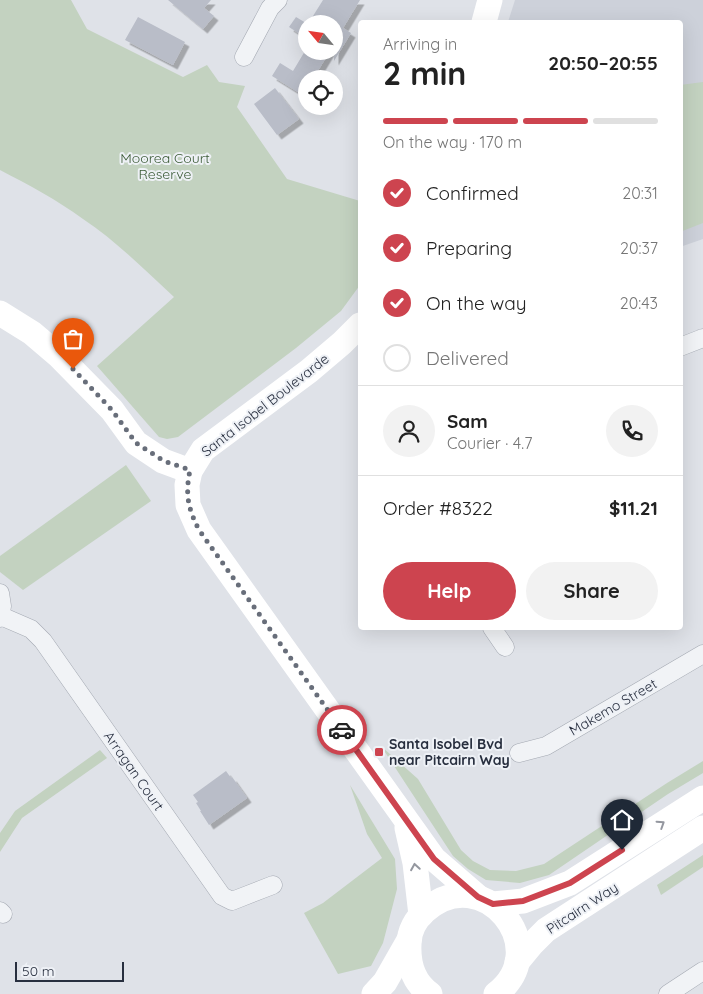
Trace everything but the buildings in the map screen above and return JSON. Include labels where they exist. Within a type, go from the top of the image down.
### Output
[{"type":"street","points":[[244,57],[270,8],[278,0]]},
{"type":"street","points":[[485,20],[490,0]]},
{"type":"street","points":[[0,313],[32,334],[60,356],[112,410],[136,443],[164,461],[190,470]]},
{"type":"street","name":"Santa Isobel Boulevarde","points":[[358,327],[309,371],[203,450],[190,470],[187,485],[188,505],[199,530],[434,859],[506,915],[514,929],[518,945],[517,962]]},
{"type":"street","points":[[683,346],[703,338]]},
{"type":"street","points":[[0,593],[2,606],[0,617]]},
{"type":"street","name":"Arragan Court","points":[[0,617],[31,629],[43,641],[222,896],[232,901],[272,885]]},
{"type":"street","points":[[493,630],[505,647]]},
{"type":"street","name":"Makemo Street","points":[[519,753],[546,746],[703,654]]},
{"type":"street","name":"Pitcairn Way","points":[[421,915],[432,904],[447,898],[462,895],[485,900],[523,901],[570,883],[703,798]]},
{"type":"street","name":"Santa Isobel Boulevarde","points":[[404,816],[415,863],[421,915]]},
{"type":"street","name":"Pitcairn Way","points":[[501,992],[512,976],[517,962],[531,944],[546,930],[703,828]]},
{"type":"street","points":[[374,994],[385,982],[421,915]]},
{"type":"street","points":[[409,940],[408,958],[413,975],[430,994]]},
{"type":"street","points":[[668,994],[703,971]]},
{"type":"shaded area","points":[[515,0],[703,0],[703,239],[683,246],[683,20],[509,20]]},
{"type":"green space","name":"Moorea Court Reserve","points":[[0,0],[71,0],[87,29],[183,77],[207,65],[219,82],[245,86],[237,107],[287,179],[358,200],[358,288],[341,311],[296,348],[178,437],[167,439],[159,437],[97,366],[174,297],[130,256],[95,228],[53,199],[0,170]]},
{"type":"green space","points":[[703,82],[703,223],[683,231],[683,85]]},
{"type":"green space","points":[[126,465],[151,501],[23,590],[0,572],[0,556]]},
{"type":"green space","points":[[381,746],[418,779],[461,850],[473,861],[490,870],[516,871],[544,864],[703,761],[703,773],[668,794],[549,875],[520,883],[486,880],[468,869],[453,856]]},
{"type":"green space","points":[[100,750],[107,758],[22,818],[0,852],[0,833],[15,811]]},
{"type":"green space","points":[[350,785],[395,859],[397,889],[383,943],[371,966],[338,974],[304,913],[323,903],[382,858],[367,834]]},
{"type":"green space","points":[[703,855],[703,867],[661,895],[657,885]]},
{"type":"way so far","points":[[73,369],[112,410],[136,443],[164,461],[190,470],[187,485],[188,505],[199,530],[342,730]]},
{"type":"place","name":"Santa Isobel Bvd near Pitcairn Way","points":[[379,752]]},
{"type":"route","points":[[342,730],[434,859],[478,897],[493,904],[523,901],[570,883],[622,850]]}]
